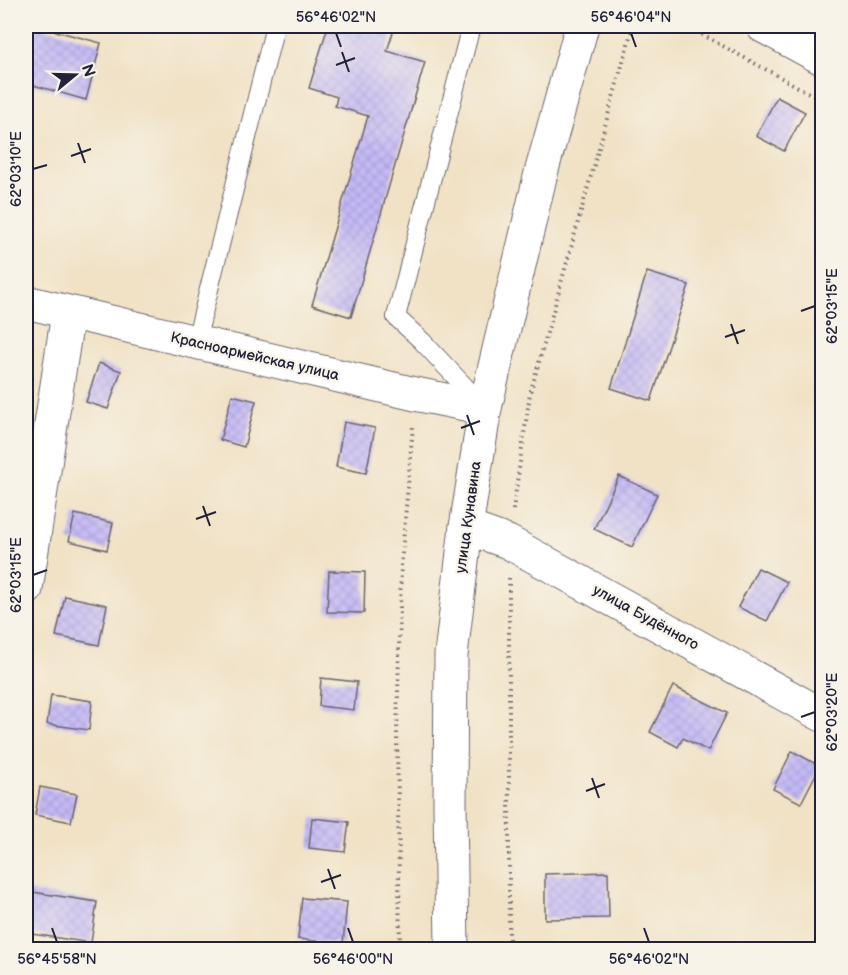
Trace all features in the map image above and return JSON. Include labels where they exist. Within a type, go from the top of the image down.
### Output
[{"type":"street","name":"улица Кунавина","points":[[452,950],[451,655],[466,527],[485,408],[541,172],[582,26]]},
{"type":"street","points":[[763,26],[822,58]]},
{"type":"street","name":"Красноармейская улица","points":[[26,302],[485,408]]},
{"type":"street","points":[[26,589],[68,313]]},
{"type":"street","name":"улица Будённого","points":[[466,527],[508,542],[822,715]]},
{"type":"lane","points":[[196,341],[275,26]]},
{"type":"lane","points":[[471,26],[396,317],[422,341],[485,408]]},
{"type":"path","points":[[509,950],[508,542],[530,394],[633,26]]},
{"type":"path","points":[[686,26],[822,100]]},
{"type":"path","points":[[400,950],[397,735],[401,566],[416,393]]},
{"type":"building","points":[[26,26],[37,26],[101,43],[86,100],[26,83]]},
{"type":"building","points":[[328,26],[395,26],[387,51],[425,62],[351,317],[312,305],[368,116],[335,106],[337,97],[309,88]]},
{"type":"building","points":[[777,97],[805,112],[784,151],[756,136]]},
{"type":"building","points":[[647,272],[689,285],[651,401],[611,388]]},
{"type":"building","points":[[99,363],[121,371],[108,409],[86,402]]},
{"type":"building","points":[[232,395],[256,401],[244,447],[220,440]]},
{"type":"building","points":[[344,422],[375,428],[366,473],[336,467]]},
{"type":"building","points":[[619,476],[657,494],[632,547],[594,529]]},
{"type":"building","points":[[75,514],[113,523],[107,550],[69,541]]},
{"type":"building","points":[[758,568],[787,582],[767,621],[738,607]]},
{"type":"building","points":[[329,571],[365,572],[364,613],[327,612]]},
{"type":"building","points":[[65,596],[107,605],[99,645],[56,636]]},
{"type":"building","points":[[321,678],[357,682],[354,710],[319,706]]},
{"type":"building","points":[[673,686],[727,713],[708,751],[683,738],[678,747],[650,732]]},
{"type":"building","points":[[51,695],[92,701],[89,730],[47,724]]},
{"type":"building","points":[[792,751],[820,766],[801,803],[773,789]]},
{"type":"building","points":[[40,787],[77,794],[71,822],[35,815]]},
{"type":"building","points":[[312,818],[349,822],[345,852],[309,848]]},
{"type":"building","points":[[608,872],[609,918],[545,919],[545,874]]},
{"type":"building","points":[[26,891],[97,902],[91,943],[26,933]]},
{"type":"building","points":[[302,898],[347,902],[343,944],[298,939]]}]
